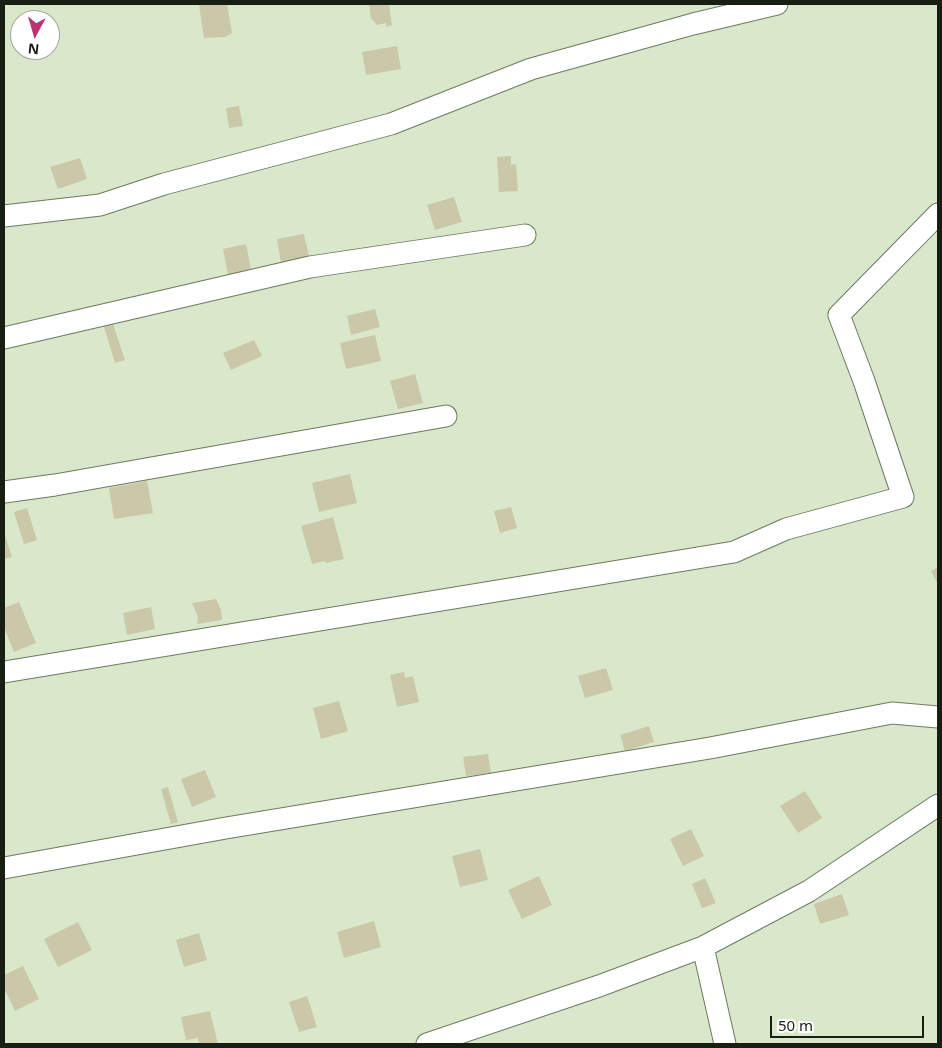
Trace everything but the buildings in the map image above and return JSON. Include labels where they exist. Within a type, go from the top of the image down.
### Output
[{"type":"street","points":[[4,216],[100,204],[164,184],[391,124],[531,69],[693,24],[777,4]]},
{"type":"street","points":[[4,672],[734,552],[786,529],[903,497],[864,381],[839,315],[938,214]]},
{"type":"street","points":[[4,338],[310,267],[525,235]]},
{"type":"street","points":[[4,492],[55,485],[446,416]]},
{"type":"street","points":[[4,868],[226,828],[710,748],[892,714],[938,717]]},
{"type":"street","points":[[427,1044],[599,986],[703,947],[809,891],[938,805]]},
{"type":"street","points":[[703,947],[725,1044]]}]
